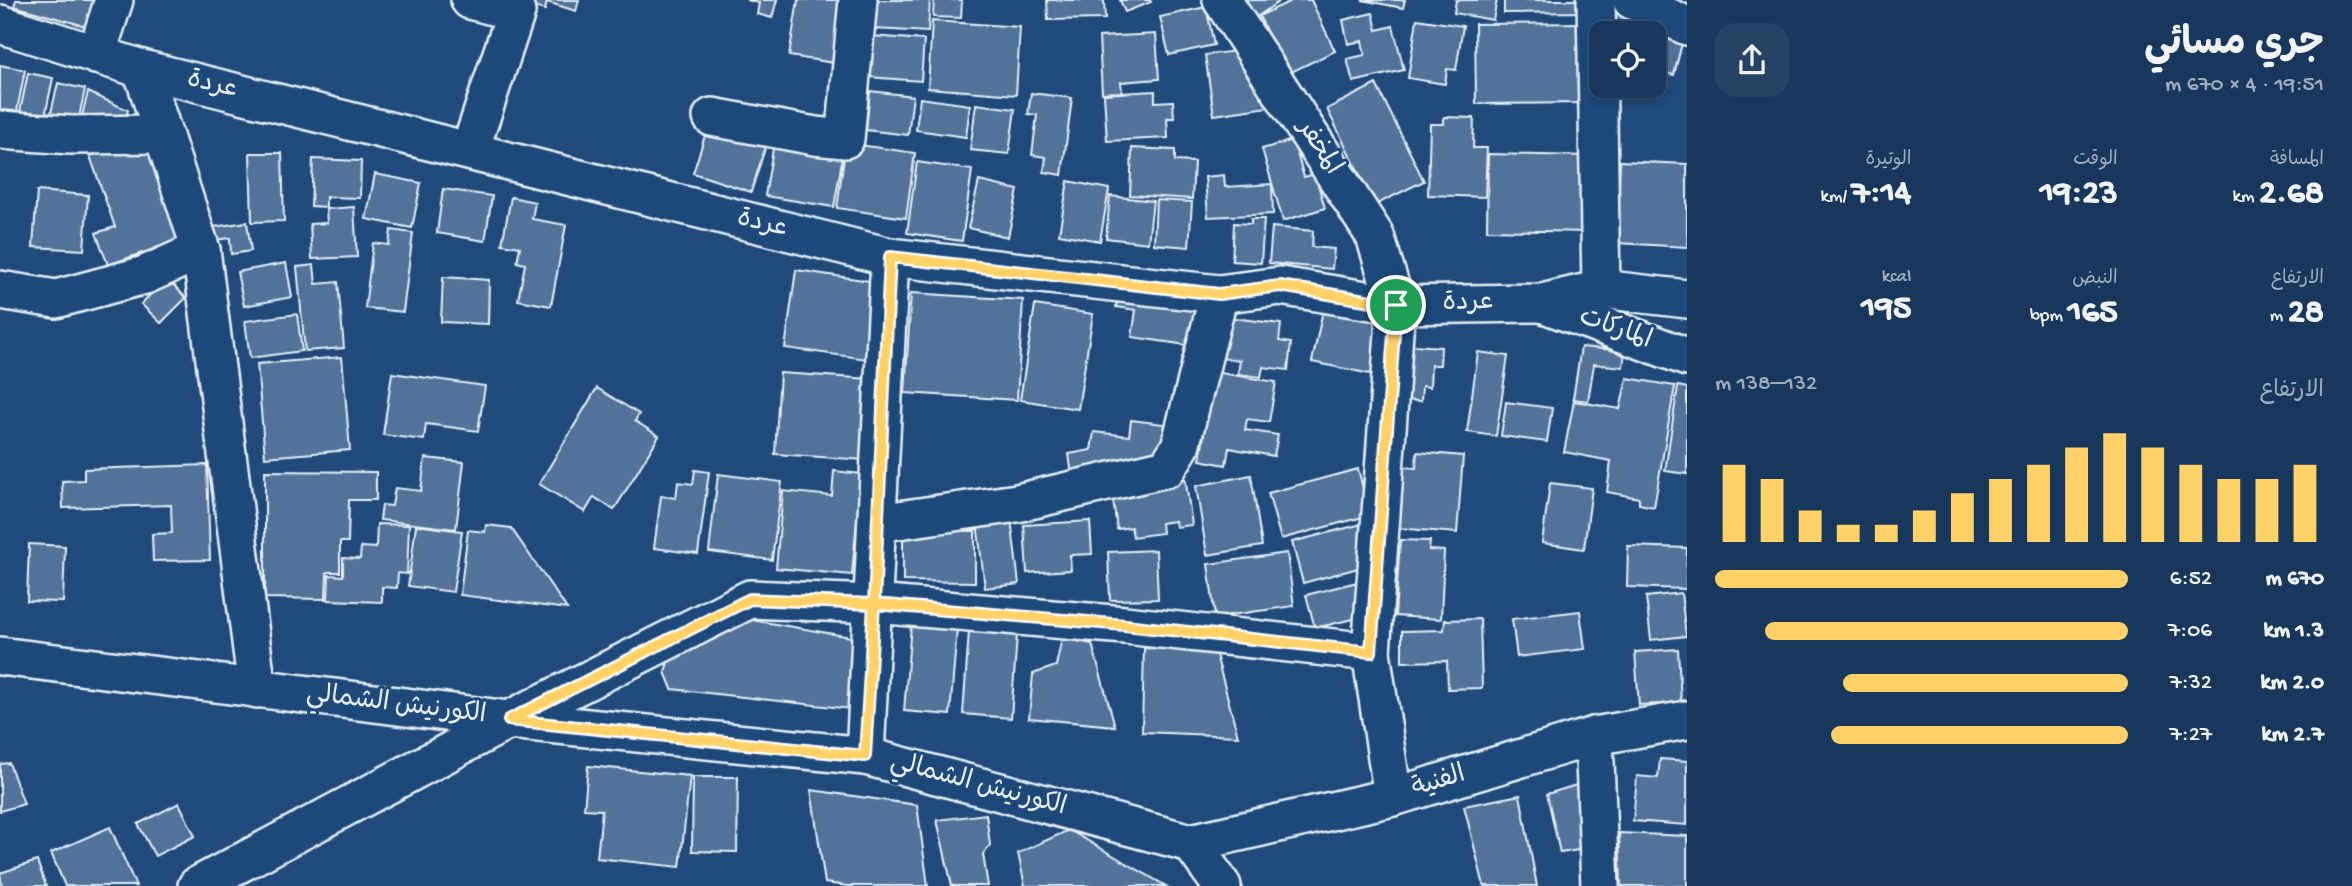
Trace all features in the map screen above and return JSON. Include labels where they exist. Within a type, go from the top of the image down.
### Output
[{"type":"street","points":[[96,55],[114,0]]},
{"type":"street","points":[[712,117],[845,139],[858,0]]},
{"type":"street","name":"المخفر","points":[[1222,0],[1375,236],[1396,305]]},
{"type":"street","points":[[1596,0],[1601,289]]},
{"type":"street","points":[[1632,0],[1687,26]]},
{"type":"street","points":[[470,150],[516,12],[475,1]]},
{"type":"street","name":"عردة","points":[[0,24],[142,69],[890,257],[1219,294],[1280,286],[1396,305],[1542,303]]},
{"type":"street","points":[[142,69],[201,250],[257,689]]},
{"type":"street","points":[[0,130],[71,135],[163,134]]},
{"type":"street","points":[[0,290],[56,299],[145,275],[201,250]]},
{"type":"street","points":[[865,756],[890,257]]},
{"type":"street","points":[[1542,303],[1601,289],[1687,299]]},
{"type":"street","points":[[877,523],[1017,503],[1167,468],[1180,447],[1219,294]]},
{"type":"street","name":"الماركات","points":[[1542,303],[1687,357]]},
{"type":"street","points":[[1393,797],[1371,652],[1396,305]]},
{"type":"street","points":[[197,886],[509,720],[750,599],[874,604],[1125,625],[1371,652]]},
{"type":"street","name":"الكورنيش الشمالي","points":[[0,656],[509,720],[865,756],[1191,843]]},
{"type":"street","name":"الفنية","points":[[1191,843],[1393,797],[1594,736],[1687,720]]},
{"type":"street","points":[[1594,736],[1600,886]]},
{"type":"street","points":[[1191,843],[1222,886]]},
{"type":"building","points":[[16,0],[107,0],[99,30],[14,6]]},
{"type":"building","points":[[524,0],[579,0],[576,11],[547,2],[545,10],[522,4]]},
{"type":"building","points":[[747,0],[777,0],[772,18],[757,14],[759,3]]},
{"type":"building","points":[[798,0],[851,0],[841,64],[789,56]]},
{"type":"building","points":[[877,0],[930,0],[928,32],[875,29]]},
{"type":"building","points":[[934,0],[962,0],[961,18],[933,17]]},
{"type":"building","points":[[1047,0],[1104,0],[1105,19],[1048,20]]},
{"type":"building","points":[[1120,0],[1150,0],[1151,2],[1125,12]]},
{"type":"building","points":[[1240,0],[1281,0],[1254,19]]},
{"type":"building","points":[[1293,0],[1311,0],[1335,51],[1287,74],[1259,16]]},
{"type":"building","points":[[1362,0],[1405,0],[1403,8]]},
{"type":"building","points":[[1456,0],[1497,0],[1493,20],[1454,13]]},
{"type":"building","points":[[1504,0],[1589,0],[1590,12],[1504,13]]},
{"type":"building","points":[[1615,2],[1661,21],[1615,21]]},
{"type":"building","points":[[1206,7],[1214,45],[1169,55],[1160,17]]},
{"type":"building","points":[[1373,13],[1377,30],[1393,26],[1404,70],[1353,82],[1347,59],[1365,55],[1362,41],[1348,44],[1343,20]]},
{"type":"building","points":[[1417,19],[1463,26],[1456,70],[1447,69],[1445,84],[1408,78]]},
{"type":"building","points":[[932,21],[1020,27],[1016,95],[928,88]]},
{"type":"building","points":[[1585,23],[1586,103],[1476,104],[1475,24]]},
{"type":"building","points":[[1666,23],[1685,31],[1674,75],[1666,73]]},
{"type":"building","points":[[1156,34],[1159,79],[1121,82],[1122,92],[1102,93],[1099,37]]},
{"type":"building","points":[[871,36],[924,40],[921,81],[868,77]]},
{"type":"building","points":[[1236,51],[1268,107],[1214,115],[1205,55]]},
{"type":"building","points":[[0,65],[25,70],[15,121],[0,118]]},
{"type":"building","points":[[28,73],[53,78],[44,121],[19,116]]},
{"type":"building","points":[[58,83],[85,89],[77,127],[49,121]]},
{"type":"building","points":[[1376,84],[1424,181],[1375,205],[1327,109]]},
{"type":"building","points":[[870,91],[913,96],[908,135],[866,130]]},
{"type":"building","points":[[1155,91],[1155,102],[1173,101],[1174,118],[1167,118],[1168,138],[1107,141],[1104,94]]},
{"type":"building","points":[[88,92],[128,110],[124,131],[79,128]]},
{"type":"building","points":[[1031,93],[1072,98],[1062,175],[1044,172],[1046,157],[1032,155],[1037,115],[1028,114]]},
{"type":"building","points":[[920,98],[970,105],[966,137],[916,130]]},
{"type":"building","points":[[976,104],[1015,109],[1009,154],[970,150]]},
{"type":"building","points":[[1444,117],[1474,118],[1473,148],[1487,148],[1485,197],[1428,195],[1430,124],[1444,124]]},
{"type":"building","points":[[710,120],[768,139],[751,192],[693,173]]},
{"type":"building","points":[[148,136],[185,238],[108,265],[96,233],[115,227],[90,156]]},
{"type":"building","points":[[775,137],[844,149],[834,207],[765,196]]},
{"type":"building","points":[[1293,140],[1304,177],[1315,174],[1325,208],[1283,221],[1262,149]]},
{"type":"building","points":[[846,143],[915,153],[906,218],[837,208]]},
{"type":"building","points":[[1132,148],[1175,150],[1175,161],[1194,162],[1192,199],[1130,195]]},
{"type":"building","points":[[250,153],[282,153],[284,221],[252,222]]},
{"type":"building","points":[[1488,154],[1589,156],[1587,232],[1487,230]]},
{"type":"building","points":[[313,159],[361,161],[360,198],[326,197],[326,207],[311,206]]},
{"type":"building","points":[[1620,161],[1687,164],[1687,247],[1617,243]]},
{"type":"building","points":[[917,162],[972,170],[962,241],[907,233]]},
{"type":"building","points":[[375,174],[421,183],[412,228],[366,219]]},
{"type":"building","points":[[1224,175],[1225,187],[1272,184],[1273,214],[1208,217],[1205,177]]},
{"type":"building","points":[[979,181],[1018,190],[1008,237],[968,228]]},
{"type":"building","points":[[1068,181],[1109,189],[1100,241],[1059,234]]},
{"type":"building","points":[[443,189],[492,196],[485,241],[437,233]]},
{"type":"building","points":[[37,191],[88,195],[84,250],[33,247]]},
{"type":"building","points":[[1110,196],[1153,201],[1148,243],[1106,238]]},
{"type":"building","points":[[511,197],[535,202],[532,219],[566,225],[551,306],[518,300],[525,264],[517,262],[520,247],[502,244]]},
{"type":"building","points":[[1156,200],[1192,202],[1189,247],[1154,244]]},
{"type":"building","points":[[354,207],[357,257],[312,259],[310,224],[327,223],[326,209]]},
{"type":"building","points":[[1251,219],[1264,219],[1261,263],[1232,261],[1234,223],[1251,224]]},
{"type":"building","points":[[247,222],[251,251],[231,254],[230,238],[215,240],[213,227]]},
{"type":"building","points":[[1272,227],[1313,231],[1312,247],[1334,249],[1332,269],[1269,263]]},
{"type":"building","points":[[391,230],[413,233],[403,312],[365,308],[373,243],[389,245]]},
{"type":"building","points":[[286,263],[292,297],[244,306],[237,272]]},
{"type":"building","points":[[314,265],[316,284],[338,282],[344,348],[305,351],[297,267]]},
{"type":"building","points":[[796,270],[877,282],[867,359],[785,348]]},
{"type":"building","points":[[443,277],[489,280],[488,324],[441,322]]},
{"type":"building","points":[[167,278],[186,298],[161,323],[141,304]]},
{"type":"building","points":[[1118,292],[1206,306],[1200,347],[1132,337],[1136,310],[1116,307]]},
{"type":"building","points":[[911,293],[1023,300],[1017,400],[905,393]]},
{"type":"building","points":[[1035,305],[1093,314],[1078,409],[1020,400]]},
{"type":"building","points":[[1323,310],[1382,322],[1380,376],[1312,362]]},
{"type":"building","points":[[297,314],[302,351],[250,358],[245,321]]},
{"type":"building","points":[[1225,317],[1281,324],[1279,341],[1291,343],[1288,370],[1263,367],[1261,377],[1238,374],[1240,360],[1219,358]]},
{"type":"building","points":[[1400,344],[1441,347],[1440,365],[1431,365],[1430,387],[1422,386],[1421,401],[1396,400]]},
{"type":"building","points":[[1581,347],[1625,351],[1623,367],[1594,364],[1588,401],[1573,399]]},
{"type":"building","points":[[1478,352],[1508,356],[1496,436],[1467,432]]},
{"type":"building","points":[[342,357],[350,450],[265,457],[257,364]]},
{"type":"building","points":[[1214,372],[1276,382],[1269,422],[1247,419],[1245,430],[1278,435],[1274,456],[1229,448],[1226,465],[1200,460]]},
{"type":"building","points":[[392,373],[485,386],[478,431],[426,424],[424,440],[383,435]]},
{"type":"building","points":[[780,373],[871,379],[866,460],[775,454]]},
{"type":"building","points":[[1627,378],[1675,386],[1654,507],[1639,504],[1639,498],[1607,492],[1611,461],[1564,452],[1574,401],[1620,409]]},
{"type":"building","points":[[1678,386],[1687,388],[1687,474],[1665,471]]},
{"type":"building","points":[[597,388],[639,414],[635,421],[659,436],[614,510],[594,497],[585,512],[539,484]]},
{"type":"building","points":[[1506,402],[1552,408],[1547,442],[1501,436]]},
{"type":"building","points":[[1131,420],[1172,425],[1170,439],[1135,467],[1072,476],[1069,454],[1091,450],[1094,432],[1129,436]]},
{"type":"building","points":[[1417,452],[1463,456],[1457,533],[1385,527],[1391,466],[1416,468]]},
{"type":"building","points":[[425,458],[464,462],[456,529],[380,520],[382,505],[392,506],[395,488],[421,491]]},
{"type":"building","points":[[207,465],[210,560],[153,561],[152,534],[172,533],[171,505],[63,508],[62,481],[84,480],[84,469]]},
{"type":"building","points":[[1358,469],[1370,515],[1281,539],[1268,493]]},
{"type":"building","points":[[695,470],[709,472],[698,554],[654,548],[661,496],[676,498],[678,482],[693,484]]},
{"type":"building","points":[[265,471],[376,472],[376,500],[349,500],[348,542],[340,542],[340,572],[327,572],[326,599],[265,598]]},
{"type":"building","points":[[834,471],[861,474],[852,575],[776,568],[783,491],[832,496]]},
{"type":"building","points":[[718,474],[782,482],[772,560],[709,552]]},
{"type":"building","points":[[1251,475],[1262,546],[1207,555],[1196,486]]},
{"type":"building","points":[[1185,476],[1192,525],[1176,527],[1175,521],[1161,523],[1162,533],[1133,537],[1131,527],[1117,529],[1111,486]]},
{"type":"building","points":[[1550,483],[1592,488],[1584,549],[1542,543]]},
{"type":"building","points":[[1011,519],[1019,584],[985,588],[977,523]]},
{"type":"building","points":[[1090,521],[1092,554],[1070,555],[1071,570],[1027,573],[1024,525]]},
{"type":"building","points":[[1366,523],[1372,548],[1358,551],[1362,567],[1303,583],[1292,542]]},
{"type":"building","points":[[377,524],[409,525],[407,574],[398,573],[397,588],[382,587],[382,602],[328,600],[329,575],[343,576],[343,558],[360,559],[361,547],[376,548]]},
{"type":"building","points":[[416,525],[462,531],[453,592],[408,586]]},
{"type":"building","points":[[486,525],[511,528],[567,609],[460,595],[468,530],[485,532]]},
{"type":"building","points":[[903,530],[975,531],[975,582],[903,581]]},
{"type":"building","points":[[1400,540],[1430,541],[1429,550],[1444,551],[1441,619],[1395,616]]},
{"type":"building","points":[[29,544],[65,546],[63,602],[27,601]]},
{"type":"building","points":[[1628,546],[1687,548],[1686,589],[1627,587]]},
{"type":"building","points":[[1156,550],[1158,599],[1110,600],[1108,552]]},
{"type":"building","points":[[1287,553],[1294,606],[1215,617],[1208,564]]},
{"type":"building","points":[[1357,582],[1366,616],[1315,628],[1306,595]]},
{"type":"building","points":[[1681,593],[1686,636],[1651,640],[1646,597]]},
{"type":"building","points":[[1580,611],[1585,649],[1517,657],[1512,619]]},
{"type":"building","points":[[735,617],[857,638],[851,709],[672,689],[665,672],[671,652]]},
{"type":"building","points":[[1480,619],[1482,688],[1448,689],[1447,661],[1402,662],[1402,631],[1444,630],[1445,620]]},
{"type":"building","points":[[911,625],[957,629],[950,715],[904,711]]},
{"type":"building","points":[[969,631],[1017,635],[1011,718],[963,714]]},
{"type":"building","points":[[1062,638],[1092,644],[1115,726],[1029,718],[1033,674],[1056,666]]},
{"type":"building","points":[[1144,648],[1215,651],[1238,736],[1142,732]]},
{"type":"building","points":[[1678,649],[1681,703],[1639,705],[1635,652]]},
{"type":"building","points":[[1660,759],[1687,761],[1687,825],[1633,821],[1637,776],[1658,778]]},
{"type":"building","points":[[9,763],[24,804],[0,811],[0,764]]},
{"type":"building","points":[[588,766],[690,776],[680,867],[597,858],[602,810],[584,809]]},
{"type":"building","points":[[693,777],[738,777],[737,852],[692,851]]},
{"type":"building","points":[[1583,783],[1591,848],[1560,853],[1547,794]]},
{"type":"building","points":[[811,790],[917,805],[928,886],[848,886],[825,883]]},
{"type":"building","points":[[1520,795],[1537,886],[1484,886],[1464,806]]},
{"type":"building","points":[[179,803],[195,836],[155,856],[138,824]]},
{"type":"building","points":[[986,814],[990,845],[983,854],[988,886],[952,886],[937,820]]},
{"type":"building","points":[[110,827],[136,886],[65,886],[51,853]]},
{"type":"building","points":[[1069,830],[1166,886],[1025,886],[1018,853]]},
{"type":"building","points":[[1619,833],[1687,836],[1687,886],[1621,886]]},
{"type":"building","points":[[37,861],[46,886],[2,886],[0,873]]},
{"type":"route","points":[[1396,305],[1280,286],[1219,294],[890,257],[874,604],[750,599],[509,720],[865,756],[874,604],[1125,625],[1371,652],[1396,305]]}]
